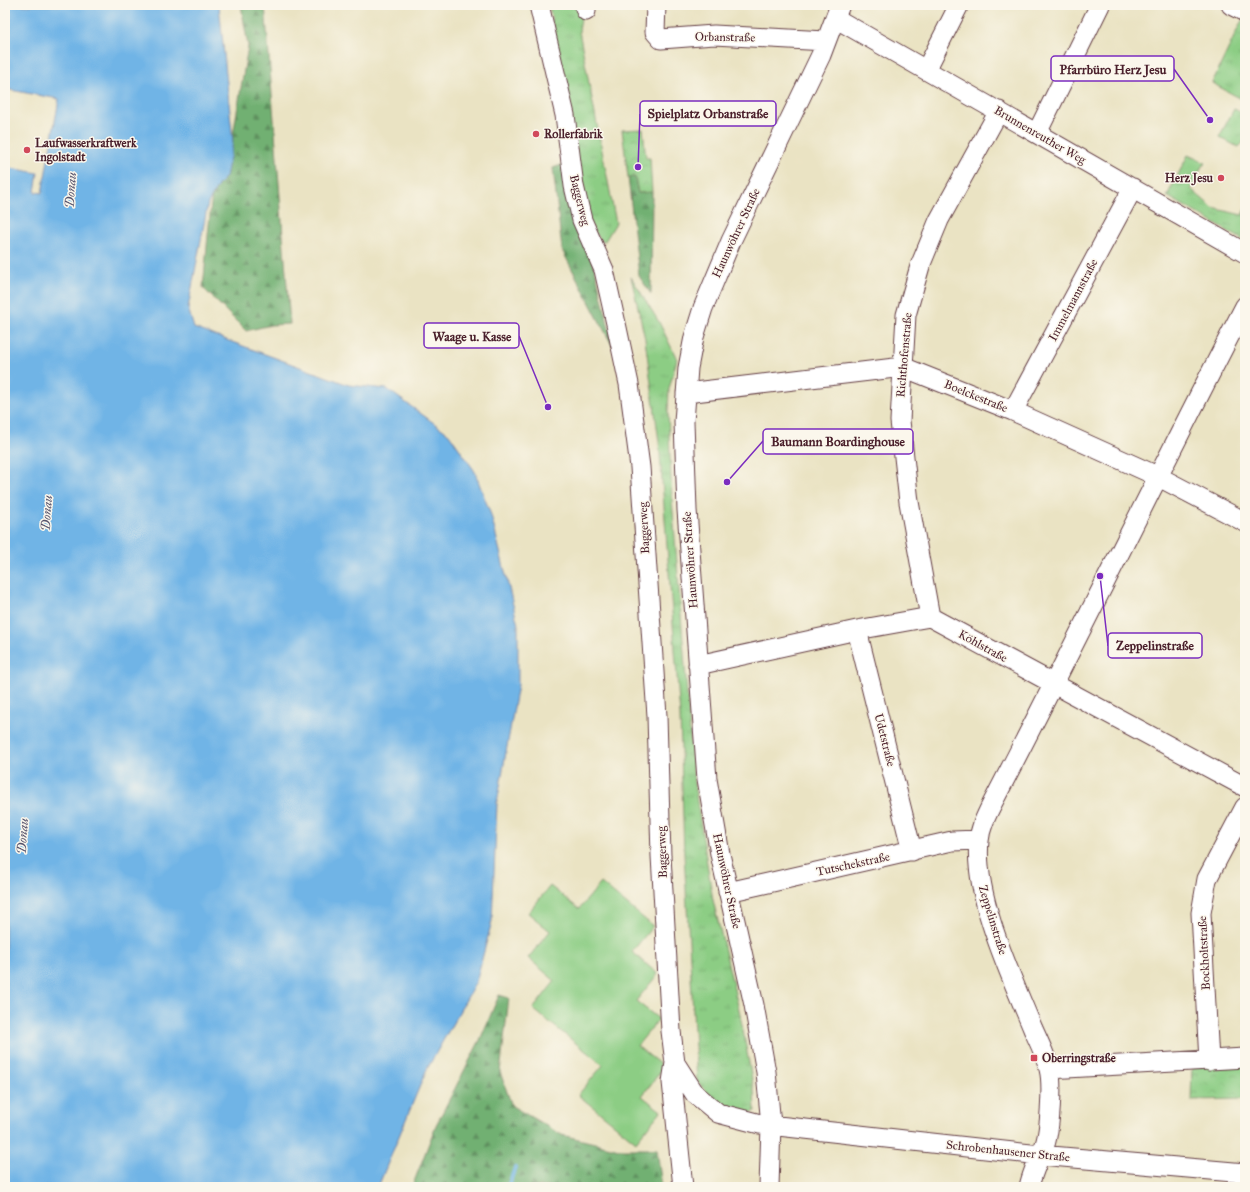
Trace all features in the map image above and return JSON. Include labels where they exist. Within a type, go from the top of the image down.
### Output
[{"type":"street","name":"Baggerweg","points":[[540,5],[565,115],[574,186],[582,220],[604,270],[617,328],[629,384],[640,467],[657,716],[662,864],[675,1063],[672,1082],[683,1187]]},
{"type":"street","name":"Orbanstraße","points":[[656,5],[655,32],[661,39],[714,35],[826,41]]},
{"type":"street","points":[[926,70],[959,5]]},
{"type":"street","points":[[1037,133],[1100,5]]},
{"type":"street","points":[[1231,5],[1245,12]]},
{"type":"street","name":"Haunwöhrer Straße","points":[[769,1187],[771,1125],[759,1031],[728,892],[707,779],[684,458],[686,392],[694,337],[713,281],[826,41],[836,9]]},
{"type":"street","name":"Brunnenreuther Weg","points":[[836,9],[926,70],[1245,253]]},
{"type":"street","name":"Richthofenstraße","points":[[930,617],[909,502],[900,421],[906,315],[920,266],[939,220],[999,112]]},
{"type":"street","name":"Immelmannstraße","points":[[1013,411],[1133,188]]},
{"type":"street","name":"Zeppelinstraße","points":[[1040,1155],[1045,1146],[1052,1092],[1049,1069],[1006,962],[984,897],[978,858],[979,840],[983,824],[992,804],[1054,685],[1157,476],[1245,306]]},
{"type":"street","name":"Boelckestraße","points":[[686,392],[903,367],[1013,411],[1157,476],[1245,522]]},
{"type":"street","points":[[698,665],[910,619],[930,617]]},
{"type":"street","name":"Köhlstraße","points":[[930,617],[1245,787]]},
{"type":"street","name":"Udetstraße","points":[[857,630],[912,851]]},
{"type":"street","name":"Bockholtstraße","points":[[1209,1061],[1201,913],[1207,879],[1245,807]]},
{"type":"street","name":"Tutschekstraße","points":[[728,892],[952,841],[979,840]]},
{"type":"street","points":[[1049,1069],[1245,1058]]},
{"type":"street","name":"Baggerweg","points":[[675,1063],[695,1094],[718,1113],[743,1121],[771,1125]]},
{"type":"street","name":"Schrobenhausener Straße","points":[[771,1125],[1040,1155],[1245,1173]]},
{"type":"street","points":[[1029,1187],[1040,1155]]},
{"type":"green space","points":[[241,5],[265,5],[290,324],[271,325],[246,331],[203,288],[212,193],[226,177],[248,46]]},
{"type":"green space","points":[[549,5],[577,5],[582,13],[579,31],[616,223],[605,241],[601,241],[588,222]]},
{"type":"green space","points":[[1242,20],[1245,21],[1245,101],[1212,83]]},
{"type":"green space","points":[[1234,109],[1245,114],[1245,137],[1244,141],[1238,147],[1219,137]]},
{"type":"green space","points":[[643,129],[646,158],[650,158],[652,192],[638,193],[635,177],[628,177],[622,130]]},
{"type":"green space","points":[[1188,155],[1206,163],[1202,166],[1191,189],[1213,208],[1242,215],[1245,209],[1245,241],[1167,196]]},
{"type":"green space","points":[[564,164],[596,273],[614,349],[562,250],[553,168]]},
{"type":"green space","points":[[628,177],[635,177],[638,193],[652,192],[651,294],[639,276]]},
{"type":"green space","points":[[631,277],[659,322],[677,359],[669,389],[668,412],[672,499],[694,783],[713,900],[740,1014],[754,1090],[755,1111],[743,1116],[722,1107],[697,1082],[684,855],[680,716],[659,442],[645,339]]},
{"type":"green space","points":[[601,883],[653,926],[632,952],[658,974],[636,1001],[659,1019],[637,1046],[664,1067],[642,1096],[661,1111],[636,1142],[578,1095],[603,1065],[533,1009],[555,981],[528,958],[550,931],[528,913],[550,886],[579,909]]},
{"type":"green space","points":[[499,995],[509,998],[500,1072],[512,1106],[562,1135],[619,1149],[657,1149],[662,1187],[412,1187],[436,1125],[480,1040]]},
{"type":"green space","points":[[1245,1063],[1245,1099],[1191,1100],[1192,1067]]},
{"type":"water","name":"Donau","points":[[5,5],[219,5],[233,142],[226,177],[219,184],[208,203],[188,308],[194,328],[349,385],[387,389],[449,434],[474,470],[491,515],[518,625],[518,685],[497,803],[492,921],[476,982],[426,1071],[378,1187],[121,1187],[104,1185],[101,1187],[5,1187],[5,167],[38,173],[35,192],[42,193],[59,99],[5,89]]},
{"type":"waterway","points":[[508,1187],[515,1168]]},
{"type":"place","name":"Pfarrbüro Herz Jesu","points":[[1210,120]]},
{"type":"place","name":"Rollerfabrik","points":[[536,134]]},
{"type":"place","name":"Laufwasserkraftwerk Ingolstadt","points":[[27,150]]},
{"type":"place","name":"Spielplatz Orbanstraße","points":[[638,167]]},
{"type":"place","name":"Herz Jesu","points":[[1221,178]]},
{"type":"place","name":"Waage u. Kasse","points":[[548,407]]},
{"type":"place","name":"Baumann Boardinghouse","points":[[727,482]]},
{"type":"place","name":"Zeppelinstraße","points":[[1100,576]]},
{"type":"place","name":"Oberringstraße","points":[[1034,1058]]}]
